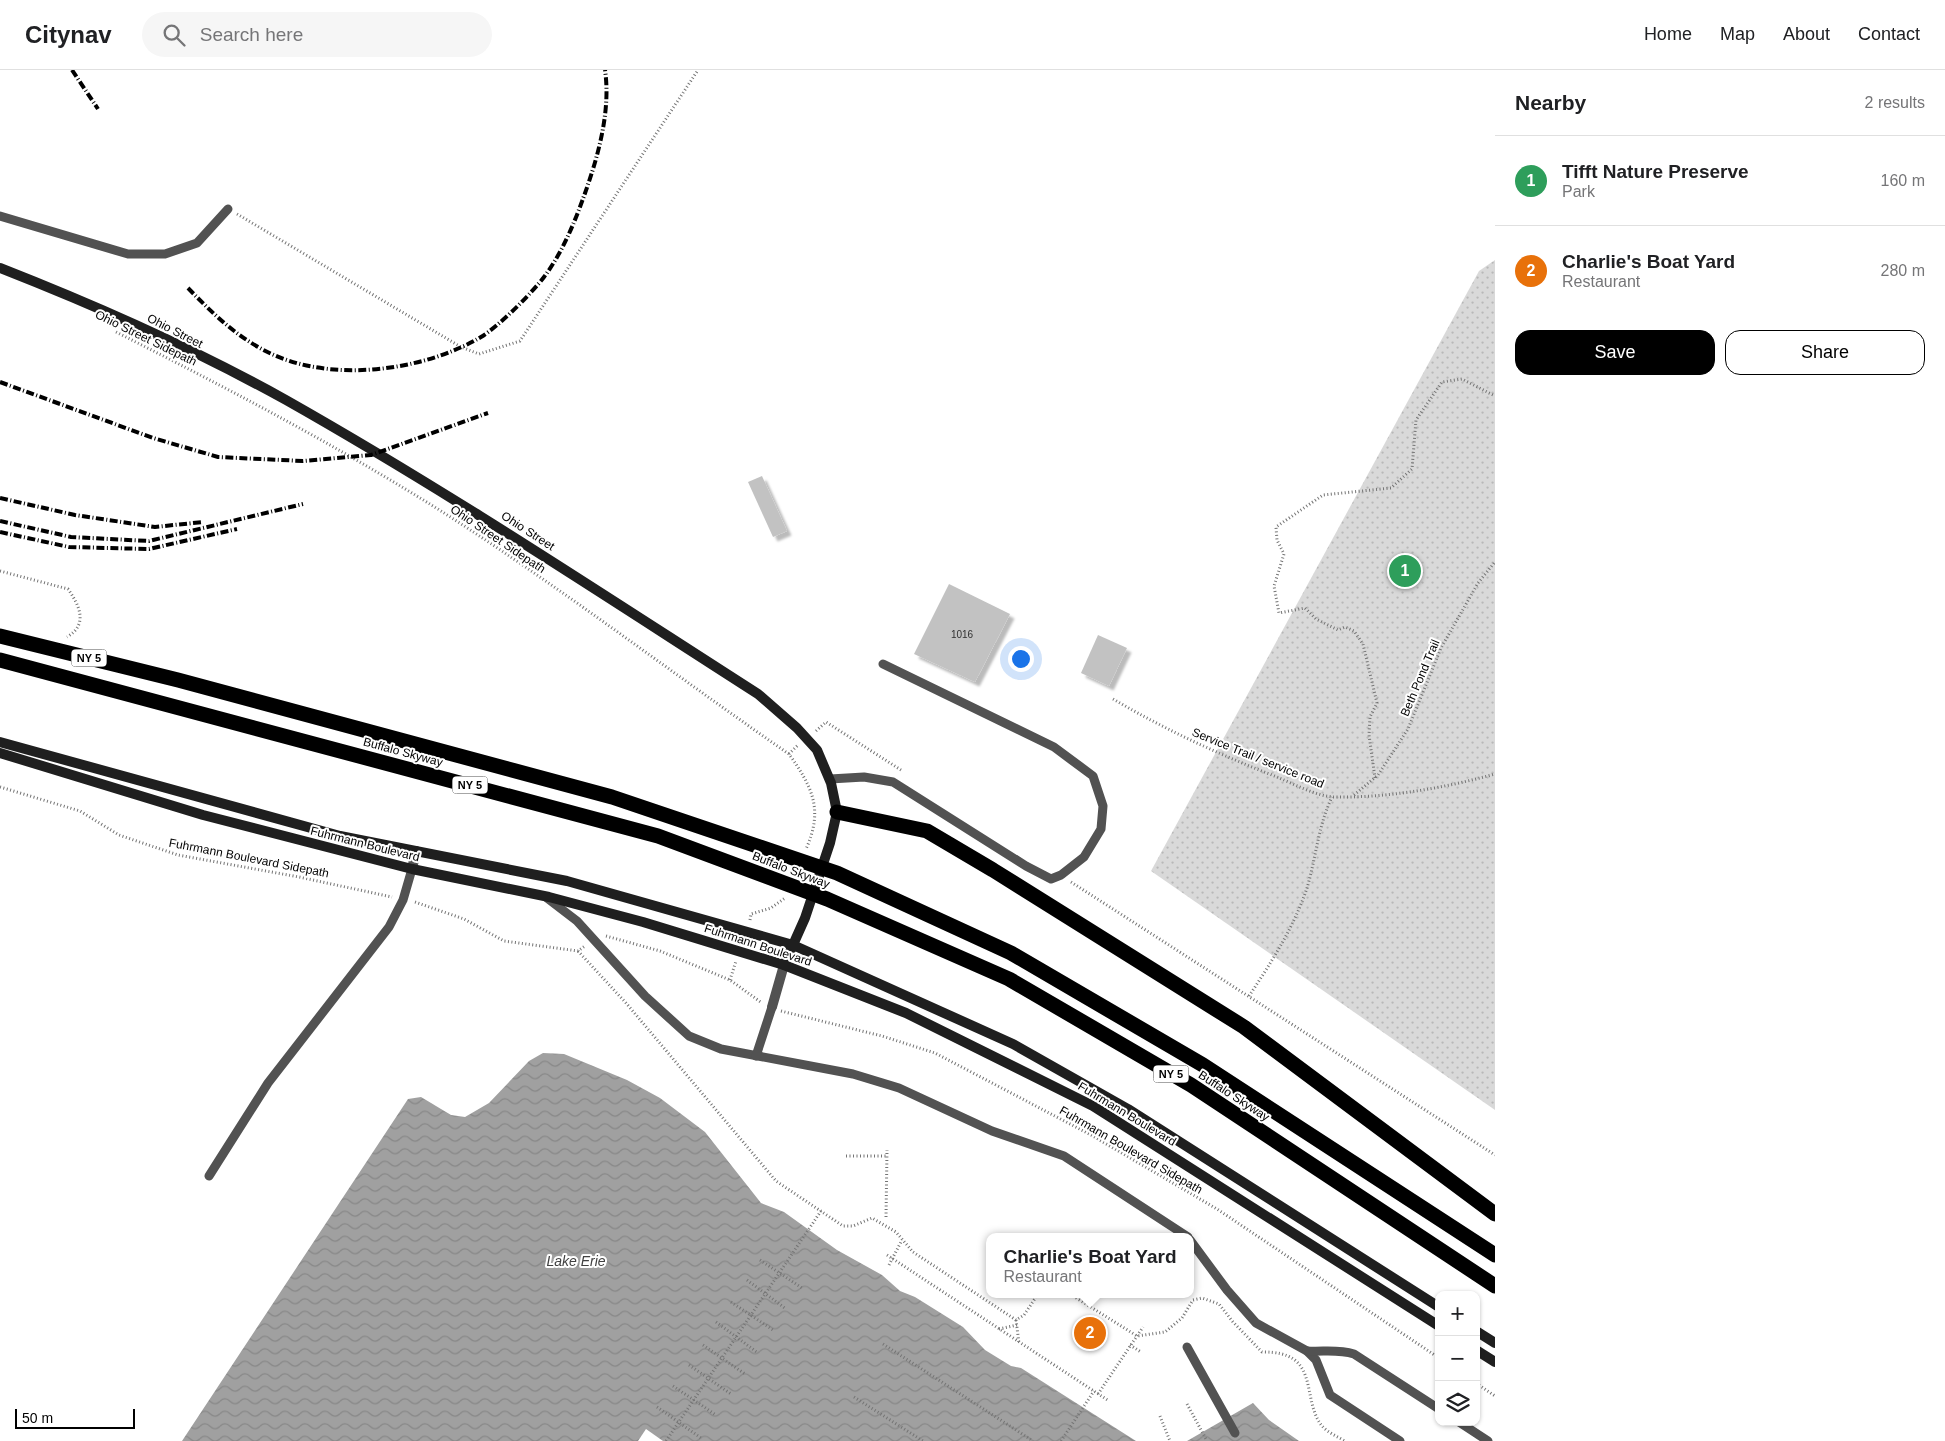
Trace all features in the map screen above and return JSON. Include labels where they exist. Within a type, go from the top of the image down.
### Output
[{"type":"highway","name":"Buffalo Skyway","points":[[0,636],[178,680],[612,797],[801,854],[837,873],[1011,953],[1202,1065],[1495,1255]]},
{"type":"highway","name":"Buffalo Skyway","points":[[0,660],[658,836],[787,887],[827,899],[1018,984],[1191,1086],[1495,1286]]},
{"type":"highway","points":[[837,812],[927,832],[993,870],[1244,1028],[1495,1214]]},
{"type":"street","name":"Ohio Street","points":[[0,268],[126,320],[284,399],[464,505],[758,694],[797,728],[817,750],[830,779],[837,812],[830,843],[805,918],[784,965]]},
{"type":"street","name":"Fuhrmann Boulevard","points":[[0,742],[340,836],[567,881],[793,945],[1013,1044],[1104,1095],[1435,1304]]},
{"type":"street","name":"Fuhrmann Boulevard","points":[[0,754],[203,815],[412,869],[541,895],[643,922],[784,965],[906,1012],[1093,1106],[1435,1323]]},
{"type":"street","points":[[412,869],[416,851]]},
{"type":"street","points":[[772,1007],[784,965]]},
{"type":"street","points":[[1480,1334],[1495,1343]]},
{"type":"street","points":[[1480,1353],[1495,1362]]},
{"type":"lane","points":[[0,216],[128,254],[165,254],[197,243],[228,208]]},
{"type":"lane","points":[[830,779],[864,777],[893,782],[1026,866],[1051,879],[1061,875],[1084,857],[1101,829],[1103,806],[1093,776],[1054,747],[883,664]]},
{"type":"lane","points":[[209,1176],[268,1084],[389,926],[404,900],[412,869]]},
{"type":"lane","points":[[541,895],[558,905],[577,921],[645,996],[689,1036],[721,1049],[853,1074],[899,1088],[992,1131],[1064,1156],[1181,1233]]},
{"type":"lane","points":[[756,1056],[772,1007]]},
{"type":"lane","points":[[1194,1245],[1227,1290],[1256,1323],[1308,1351],[1316,1360],[1330,1395],[1400,1441]]},
{"type":"lane","points":[[1187,1347],[1235,1433]]},
{"type":"lane","points":[[1308,1351],[1340,1350],[1354,1354],[1435,1406]]},
{"type":"lane","points":[[1465,1426],[1488,1441]]},
{"type":"path","points":[[228,208],[462,347],[479,354],[520,341],[698,70]]},
{"type":"path","name":"Ohio Street Sidepath","points":[[114,331],[259,405],[369,466],[443,512],[788,754],[804,775],[815,803],[813,834],[801,854]]},
{"type":"path","points":[[1375,778],[1369,735],[1370,717],[1377,703],[1363,644],[1354,630],[1345,627],[1338,630],[1316,619],[1305,608],[1279,613],[1274,586],[1284,554],[1276,540],[1276,526],[1323,495],[1391,488],[1412,469],[1416,420],[1442,382],[1462,379],[1495,396]]},
{"type":"path","name":"Beth Pond Trail","points":[[1354,796],[1375,778],[1408,729],[1441,648],[1478,584],[1495,562]]},
{"type":"path","points":[[0,571],[68,589],[79,605],[80,621],[73,634],[66,638]]},
{"type":"path","name":"Service Trail / service road","points":[[1113,699],[1168,730],[1230,759],[1332,797],[1449,786],[1495,774]]},
{"type":"path","points":[[788,754],[792,750]]},
{"type":"path","name":"Fuhrmann Boulevard Sidepath","points":[[0,787],[80,811],[119,835],[178,855],[224,862],[385,896]]},
{"type":"path","points":[[1249,996],[1275,957],[1306,889],[1325,811],[1332,797]]},
{"type":"path","points":[[1068,880],[1495,1155]]},
{"type":"path","points":[[751,916],[771,908],[784,899],[787,887]]},
{"type":"path","points":[[416,902],[464,919],[504,941],[578,951],[626,1003],[776,1181],[843,1226],[853,1226],[872,1218],[896,1232],[913,1252],[1016,1320],[1020,1344]]},
{"type":"path","points":[[600,936],[612,937],[660,951],[730,980],[758,1001]]},
{"type":"path","points":[[578,951],[588,944]]},
{"type":"path","points":[[730,980],[736,960]]},
{"type":"path","name":"Fuhrmann Boulevard Sidepath","points":[[787,1014],[882,1036],[935,1053],[1092,1135],[1217,1209],[1435,1355]]},
{"type":"path","points":[[887,1150],[887,1216]]},
{"type":"path","points":[[846,1156],[888,1156]]},
{"type":"path","points":[[666,1441],[821,1211]]},
{"type":"path","points":[[889,1264],[902,1240]]},
{"type":"path","points":[[887,1255],[1109,1401]]},
{"type":"path","points":[[760,1260],[802,1288]]},
{"type":"path","points":[[747,1280],[786,1309]]},
{"type":"path","points":[[1016,1320],[1024,1315],[1035,1298]]},
{"type":"path","points":[[1076,1298],[1137,1336],[1165,1332],[1182,1318],[1193,1300],[1202,1298],[1219,1304],[1233,1322],[1262,1352],[1280,1351],[1295,1362],[1307,1376],[1315,1411],[1322,1426],[1345,1441]]},
{"type":"path","points":[[731,1302],[773,1330]]},
{"type":"path","points":[[716,1322],[758,1352]]},
{"type":"path","points":[[999,1330],[1017,1325]]},
{"type":"path","points":[[1098,1394],[1143,1327]]},
{"type":"path","points":[[703,1344],[744,1374]]},
{"type":"path","points":[[883,1344],[1033,1441]]},
{"type":"path","points":[[1130,1345],[1141,1352]]},
{"type":"path","points":[[689,1365],[731,1394]]},
{"type":"path","points":[[672,1386],[716,1415]]},
{"type":"path","points":[[1480,1386],[1495,1396]]},
{"type":"path","points":[[1061,1441],[1094,1391]]},
{"type":"path","points":[[854,1397],[923,1441]]},
{"type":"path","points":[[1187,1404],[1206,1439]]},
{"type":"path","points":[[657,1407],[701,1438]]},
{"type":"path","points":[[1160,1416],[1170,1441]]},
{"type":"shaded area","points":[[1495,260],[1495,1110],[1151,871],[1479,271]]},
{"type":"water","name":"Lake Erie","points":[[543,1053],[564,1054],[627,1080],[660,1098],[705,1132],[761,1203],[784,1212],[837,1250],[882,1275],[900,1291],[915,1297],[963,1327],[985,1350],[1011,1366],[1021,1368],[1136,1441],[182,1441],[408,1099],[421,1097],[451,1115],[465,1117],[489,1103],[529,1061]]},
{"type":"water","points":[[1253,1403],[1269,1420],[1299,1441],[1187,1441]]},
{"type":"pier","points":[[646,1429],[663,1441],[638,1441]]},
{"type":"building","points":[[762,476],[787,531],[773,537],[748,482]]},
{"type":"building","points":[[949,584],[1010,614],[975,682],[914,654]]},
{"type":"building","points":[[1098,635],[1127,648],[1109,686],[1081,673]]},
{"type":"railway","points":[[72,70],[98,109]]},
{"type":"railway","points":[[188,288],[220,320],[256,346],[284,359],[307,366],[358,370],[411,364],[436,357],[481,337],[506,317],[539,284],[567,238],[584,196],[602,134],[606,101],[605,70]]},
{"type":"railway","points":[[0,382],[153,438],[218,457],[303,461],[371,455],[488,413]]},
{"type":"railway","points":[[0,498],[75,515],[155,527],[203,522]]},
{"type":"railway","points":[[0,521],[71,537],[149,541],[303,504]]},
{"type":"railway","points":[[0,532],[69,547],[149,549],[237,529]]},
{"type":"place","name":"Tifft Nature Preserve","points":[[1405,571]]},
{"type":"place","name":"Charlie's Boat Yard","points":[[1090,1333]]}]
